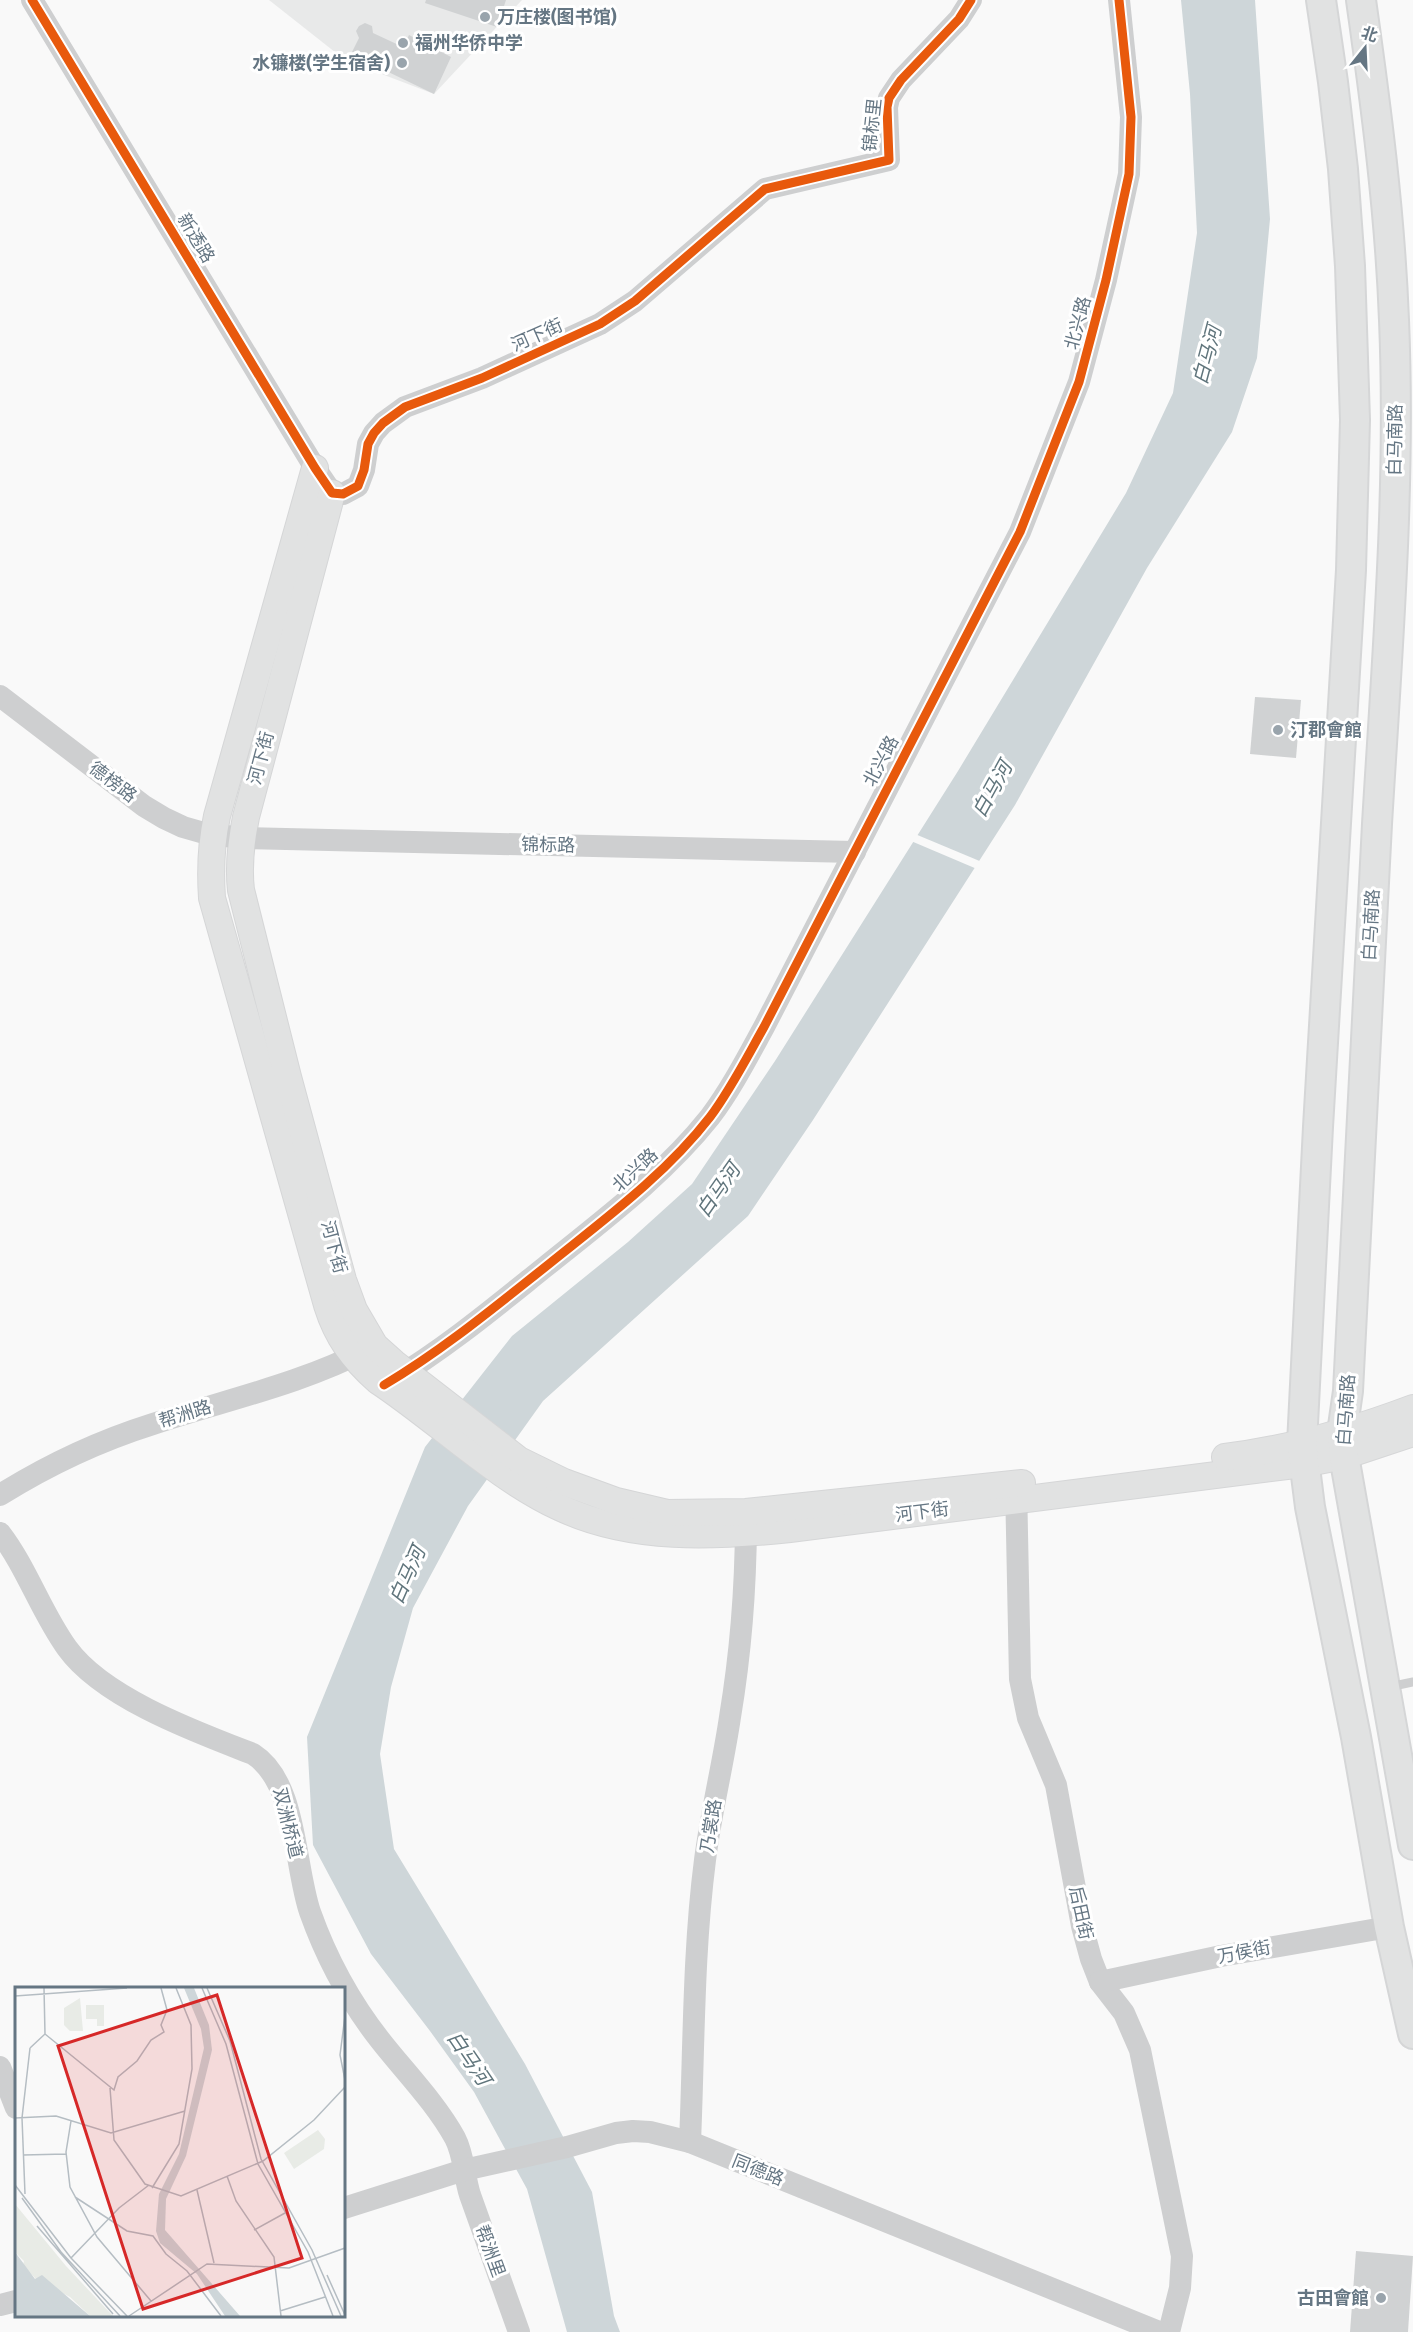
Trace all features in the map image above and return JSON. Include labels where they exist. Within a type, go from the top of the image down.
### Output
[{"type":"main road","points":[[1321,0],[1334,82],[1343,169],[1350,266],[1355,420],[1351,570],[1319,1115],[1303,1454],[1389,1927],[1413,2034]]},
{"type":"main road","name":"白马南路","points":[[1362,0],[1384,183],[1394,320],[1396,409],[1392,556],[1348,1391],[1343,1445],[1413,1845]]},
{"type":"main road","name":"河下街","points":[[315,468],[213,835],[210,861],[212,898],[327,1305],[338,1333],[364,1351],[406,1372],[422,1398]]},
{"type":"main road","name":"河下街","points":[[332,493],[241,838],[239,860],[241,890],[288,1077],[348,1297],[364,1351],[384,1385],[422,1398],[514,1469],[643,1508],[746,1523],[1016,1492],[1249,1454],[1303,1454],[1343,1445]]},
{"type":"main road","points":[[1343,1445],[1413,1408]]},
{"type":"main road","points":[[1343,1445],[1413,1433]]},
{"type":"street","name":"新透路","points":[[32,0],[332,493]]},
{"type":"street","name":"锦标里","points":[[765,189],[889,160],[887,107],[889,98],[901,80],[959,19],[971,0]]},
{"type":"street","name":"北兴路","points":[[384,1385],[456,1337],[614,1212],[697,1132],[721,1102],[744,1063],[1020,532],[1079,382],[1107,280],[1129,174],[1131,117],[1119,0]]},
{"type":"street","name":"河下街","points":[[332,493],[343,494],[358,486],[364,470],[368,444],[374,433],[393,414],[416,401],[482,378],[600,324],[634,301],[765,189]]},
{"type":"street","name":"德榜路","points":[[0,696],[144,806],[183,827],[213,835],[241,838]]},
{"type":"street","name":"锦标路","points":[[241,838],[855,852]]},
{"type":"street","name":"帮洲路","points":[[0,1495],[42,1470],[103,1442],[152,1424],[321,1372],[364,1351]]},
{"type":"street","name":"后田街","points":[[1016,1492],[1020,1679],[1024,1705],[1032,1732],[1056,1785],[1082,1926],[1100,1982],[1124,2013],[1140,2050],[1179,2238],[1182,2277],[1169,2332]]},
{"type":"street","name":"乃裳路","points":[[690,2142],[701,1906],[710,1828],[734,1694],[746,1558],[746,1523]]},
{"type":"street","name":"双洲桥道","points":[[0,1533],[23,1569],[60,1637],[74,1657],[86,1668],[151,1712],[253,1754],[264,1761],[272,1771],[286,1805],[306,1901],[325,1947],[369,2025],[456,2140],[465,2170]]},
{"type":"street","name":"万侯街","points":[[1100,1982],[1221,1956],[1389,1927]]},
{"type":"street","points":[[0,2067],[15,2105]]},
{"type":"street","name":"同德路","points":[[345,2208],[465,2170],[567,2147],[599,2137],[633,2131],[657,2133],[690,2142],[1159,2332]]},
{"type":"street","name":"帮洲里","points":[[465,2170],[469,2191],[519,2332]]},
{"type":"street","points":[[0,2305],[15,2301]]},
{"type":"lane","points":[[1384,1688],[1413,1682]]},
{"type":"shaded area","name":"福州华侨中学","points":[[269,0],[522,0],[434,94],[345,60]]},
{"type":"water","name":"白马河","points":[[1181,0],[1255,0],[1270,219],[1257,358],[1232,432],[1147,568],[1015,805],[813,1120],[748,1216],[543,1401],[468,1506],[413,1608],[391,1687],[380,1754],[394,1849],[525,2064],[592,2192],[614,2316],[620,2332],[567,2332],[527,2189],[474,2092],[371,1954],[313,1845],[307,1737],[425,1447],[512,1336],[628,1242],[692,1184],[775,1061],[958,771],[1126,493],[1173,393],[1197,233],[1190,94]]},
{"type":"pier","points":[[915,834],[982,862],[977,869],[911,841]]},
{"type":"building","name":"万庄楼(图书馆)","points":[[426,0],[506,0],[497,27],[425,3]]},
{"type":"building","name":"水镰楼(学生宿舍)","points":[[365,23],[372,26],[373,33],[403,47],[409,35],[451,57],[434,94],[351,54],[359,38],[356,31]]},
{"type":"building","points":[[1255,697],[1301,700],[1296,758],[1250,754]]},
{"type":"building","name":"古田會館","points":[[1356,2251],[1413,2256],[1408,2332],[1350,2332]]},
{"type":"cycle path","points":[[32,0],[315,468],[332,493],[343,494],[358,486],[364,470],[368,444],[374,433],[383,423],[405,407],[482,378],[600,324],[635,301],[765,189],[889,160],[887,107],[889,98],[901,80],[959,19],[971,0]]},
{"type":"cycle path","points":[[384,1385],[489,1312],[613,1213],[654,1177],[693,1138],[710,1117],[732,1084],[764,1027],[1020,532],[1079,382],[1106,280],[1129,174],[1131,117],[1119,0]]},
{"type":"place","name":"万庄楼(图书馆)","points":[[485,17]]},
{"type":"place","name":"福州华侨中学","points":[[403,43]]},
{"type":"place","name":"水镰楼(学生宿舍)","points":[[402,63]]},
{"type":"place","name":"汀郡會館","points":[[1278,730]]},
{"type":"place","name":"古田會館","points":[[1381,2298]]}]
